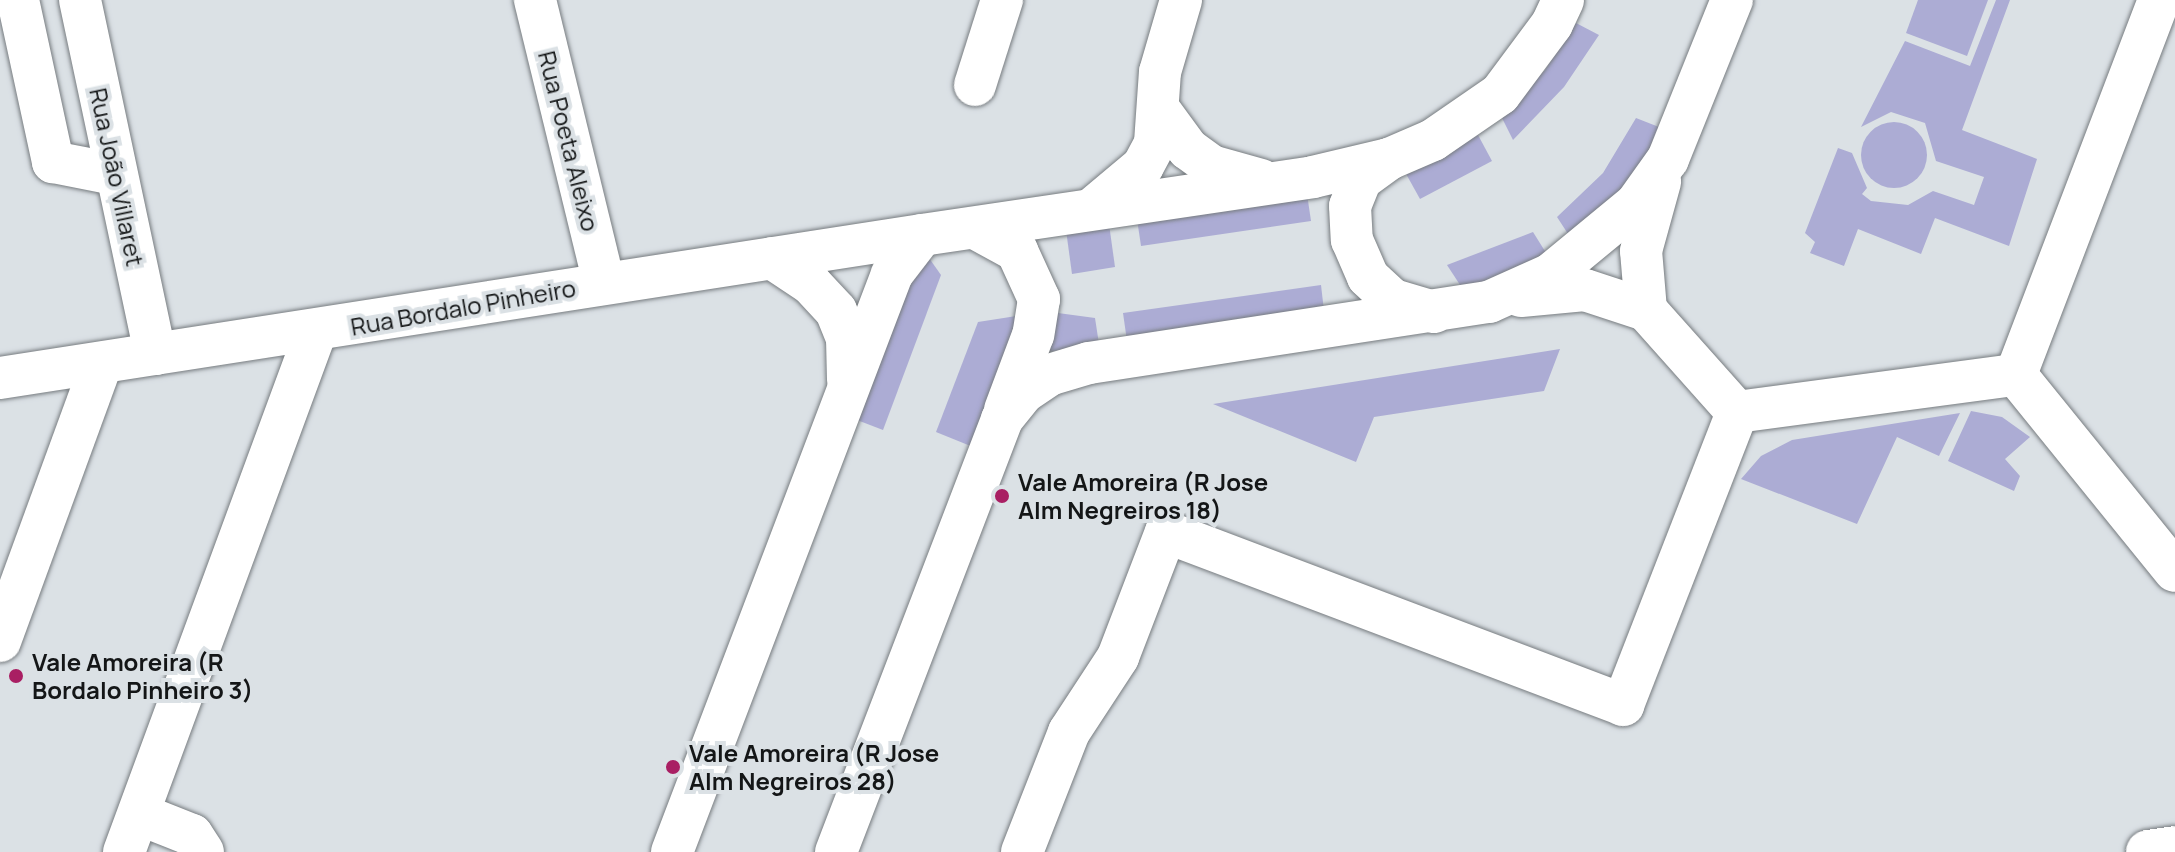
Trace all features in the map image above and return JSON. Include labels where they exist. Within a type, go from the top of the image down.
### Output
[{"type":"main road","points":[[2148,852],[2175,848]]},
{"type":"street","points":[[18,0],[53,162],[115,174]]},
{"type":"street","name":"Rua João Villaret","points":[[80,0],[155,354]]},
{"type":"street","name":"Rua Poeta Aleixo","points":[[535,0],[604,283]]},
{"type":"street","points":[[975,85],[1002,0]]},
{"type":"street","points":[[1090,211],[1143,166],[1161,112],[1160,72],[1181,0]]},
{"type":"street","points":[[1437,313],[1393,300],[1368,277],[1352,240],[1350,206],[1361,179],[1389,159],[1433,140],[1500,94],[1552,24],[1563,0]]},
{"type":"street","points":[[1646,310],[1641,251],[1668,159],[1732,0]]},
{"type":"street","points":[[2016,375],[2159,0]]},
{"type":"street","points":[[1161,112],[1188,149],[1211,166],[1276,182]]},
{"type":"street","name":"Rua Bordalo Pinheiro","points":[[0,378],[315,334],[604,283],[1276,182],[1389,159]]},
{"type":"street","points":[[1489,302],[1551,274],[1604,234],[1636,204],[1668,159]]},
{"type":"street","points":[[836,852],[1033,335],[1039,299],[1017,251],[977,229]]},
{"type":"street","points":[[672,852],[892,274],[922,235]]},
{"type":"street","points":[[772,258],[811,284],[836,311],[847,338],[848,385]]},
{"type":"street","points":[[1002,419],[1049,375],[1089,363],[1585,290],[1646,310],[1737,412]]},
{"type":"street","points":[[124,852],[315,334]]},
{"type":"street","points":[[0,641],[102,363]]},
{"type":"street","points":[[1737,412],[2016,375]]},
{"type":"street","points":[[2016,375],[2175,571]]},
{"type":"street","points":[[1022,852],[1069,732],[1118,657],[1166,532],[1623,705],[1737,412]]},
{"type":"street","points":[[139,814],[192,835],[203,852]]},
{"type":"shaded area","points":[[1918,0],[1988,0],[1967,56],[1906,33]]},
{"type":"shaded area","points":[[1996,0],[2010,0],[1962,130],[2037,159],[2009,246],[1935,218],[1921,254],[1858,229],[1844,266],[1810,253],[1815,242],[1805,233],[1838,148],[1852,153],[1867,188],[1862,194],[1871,201],[1908,205],[1933,191],[1974,205],[1984,177],[1936,161],[1925,123],[1891,112],[1861,127],[1905,41],[1970,66]]},
{"type":"shaded area","points":[[1576,23],[1599,35],[1564,87],[1513,140],[1501,116],[1545,70]]},
{"type":"shaded area","points":[[1636,118],[1664,129],[1627,187],[1572,240],[1557,217],[1603,173]]},
{"type":"shaded area","points":[[1894,122],[1907,124],[1922,137],[1927,155],[1925,168],[1912,183],[1894,188],[1881,186],[1866,173],[1861,155],[1863,142],[1876,127]]},
{"type":"shaded area","points":[[1478,135],[1492,161],[1420,199],[1405,172]]},
{"type":"shaded area","points":[[1307,194],[1311,221],[1141,246],[1137,219]]},
{"type":"shaded area","points":[[1109,224],[1115,267],[1072,274],[1066,230]]},
{"type":"shaded area","points":[[1533,232],[1548,256],[1464,291],[1447,265]]},
{"type":"shaded area","points":[[929,258],[941,275],[883,430],[857,420],[911,277]]},
{"type":"shaded area","points":[[1321,285],[1324,311],[1127,341],[1123,313]]},
{"type":"shaded area","points":[[1058,313],[1095,318],[1099,344],[1047,352]]},
{"type":"shaded area","points":[[1022,315],[973,447],[936,432],[978,322]]},
{"type":"shaded area","points":[[1560,349],[1544,391],[1374,417],[1356,462],[1213,404]]},
{"type":"shaded area","points":[[1971,411],[2002,417],[2030,437],[2005,459],[2020,476],[2014,491],[1948,461]]},
{"type":"shaded area","points":[[1960,413],[1939,456],[1897,437],[1857,524],[1741,479],[1761,456],[1792,440]]},
{"type":"place","name":"Vale Amoreira (R Jose Alm Negreiros 18)","points":[[1002,496]]},
{"type":"place","name":"Vale Amoreira (R Bordalo Pinheiro 3)","points":[[16,676]]},
{"type":"place","name":"Vale Amoreira (R Jose Alm Negreiros 28)","points":[[673,767]]}]
